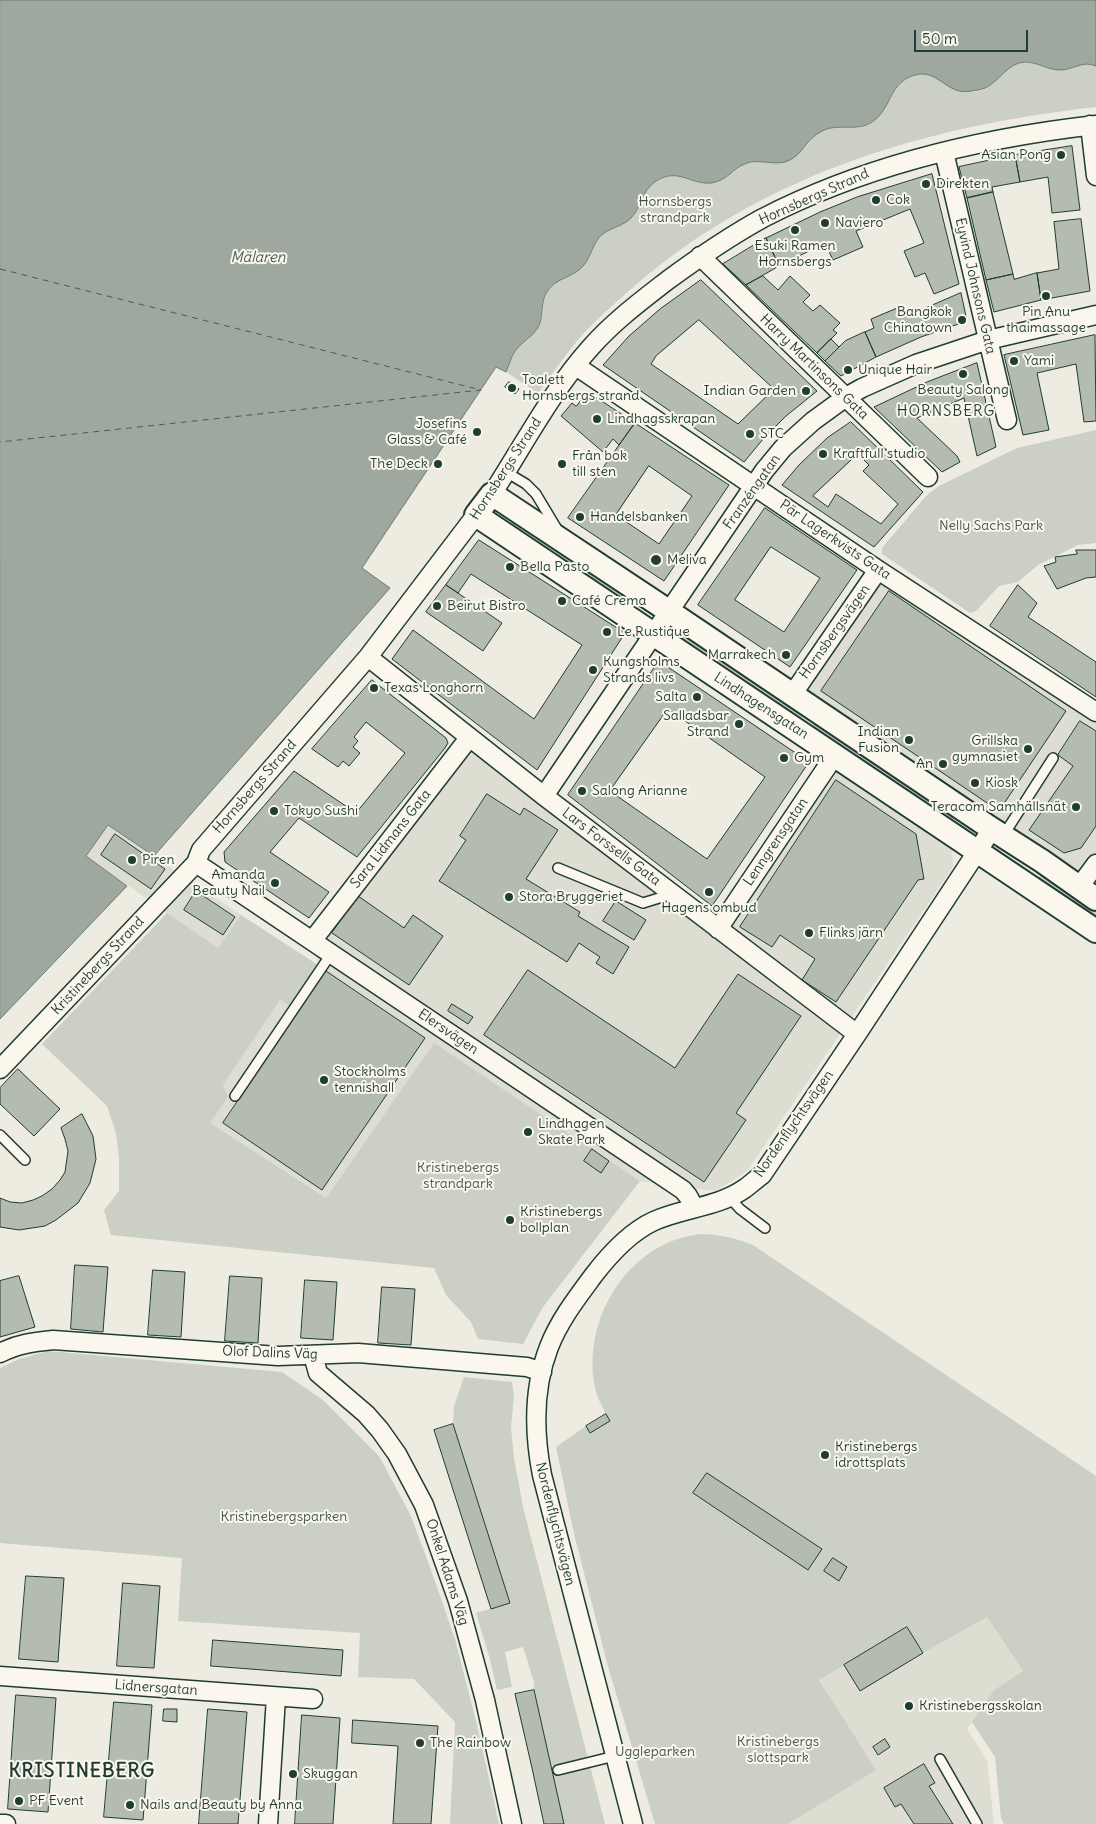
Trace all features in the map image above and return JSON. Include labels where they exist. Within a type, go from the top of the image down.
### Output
[{"type":"street","name":"Hornsbergs Strand","points":[[196,863],[201,850],[368,657],[492,494],[543,412],[590,347],[623,314],[700,256],[763,218],[820,192],[871,172],[944,152],[1013,136],[1093,125]]},
{"type":"street","points":[[1093,125],[1096,176]]},
{"type":"street","name":"Eyvind Johnsons Gata","points":[[944,152],[1007,420]]},
{"type":"street","name":"Harry Martinsons Gata","points":[[700,256],[928,477]]},
{"type":"street","name":"Franzéngatan","points":[[544,796],[755,486],[783,448],[813,420],[846,397],[916,364],[988,340],[1096,316]]},
{"type":"street","name":"Pär Lagerkvists Gata","points":[[576,366],[878,570],[1096,712]]},
{"type":"street","name":"Lindhagensgatan","points":[[492,494],[997,833],[1042,861],[1087,893]]},
{"type":"street","name":"Lindhagensgatan","points":[[476,515],[1096,931]]},
{"type":"street","name":"Hornsbergsvägen","points":[[792,695],[878,570]]},
{"type":"street","name":"Lars Forssells Gata","points":[[368,657],[544,796],[857,1034]]},
{"type":"street","name":"Sara Lidmans Gata","points":[[312,941],[469,738]]},
{"type":"street","name":"Lenngrensgatan","points":[[718,929],[835,755]]},
{"type":"street","name":"Nordenflychtsvägen","points":[[632,1824],[538,1455],[536,1415],[542,1372],[549,1348],[571,1305],[601,1266],[626,1240],[654,1221],[729,1197],[743,1190],[762,1175],[977,852],[997,833]]},
{"type":"street","name":"Elersvägen","points":[[196,863],[683,1190],[694,1207]]},
{"type":"street","name":"Kristinebergs Strand","points":[[0,1070],[196,863]]},
{"type":"street","points":[[1087,893],[1096,864]]},
{"type":"street","name":"Olof Dalins Väg","points":[[0,1353],[30,1342],[53,1340],[278,1356],[358,1353],[527,1368],[542,1372]]},
{"type":"street","name":"Onkel Adams Väg","points":[[313,1355],[318,1373],[366,1414],[380,1430],[397,1454],[424,1505],[458,1602],[485,1700],[512,1824]]},
{"type":"street","name":"Lidnersgatan","points":[[0,1676],[276,1697],[313,1698]]},
{"type":"street","points":[[268,1824],[276,1697]]},
{"type":"street","points":[[0,1824],[6,1824]]},
{"type":"lane","points":[[506,472],[526,484],[536,494],[565,542]]},
{"type":"lane","points":[[997,833],[1053,758]]},
{"type":"lane","points":[[558,868],[643,903],[672,894]]},
{"type":"lane","points":[[235,1096],[331,954]]},
{"type":"lane","points":[[0,1135],[26,1160]]},
{"type":"lane","points":[[729,1197],[740,1209],[765,1228]]},
{"type":"lane","points":[[558,1770],[615,1756]]},
{"type":"lane","points":[[940,1759],[977,1824]]},
{"type":"shaded area","points":[[879,571],[1096,712],[1096,880],[1065,863],[798,689]]},
{"type":"shaded area","points":[[468,737],[719,932],[834,762],[952,845],[953,867],[748,1170],[715,1191],[640,1181],[434,1044],[326,1198],[209,1123],[227,1097],[223,1085],[280,1000],[291,1007],[318,965],[313,942]]},
{"type":"shaded area","points":[[108,825],[241,915],[218,949],[86,856]]},
{"type":"shaded area","name":"Kristinebergsskolan","points":[[987,1617],[1023,1671],[994,1690],[967,1729],[987,1760],[994,1824],[788,1824],[875,1770],[819,1680],[907,1627],[923,1653]]},
{"type":"green space","name":"Hornsbergs strandpark","points":[[1020,63],[1037,63],[1049,68],[1073,68],[1079,64],[1092,64],[1096,66],[1096,107],[970,127],[909,143],[849,162],[791,186],[735,215],[682,249],[631,289],[583,334],[538,393],[506,372],[515,351],[529,339],[539,325],[545,295],[550,287],[579,270],[600,236],[631,218],[639,208],[646,191],[655,182],[669,176],[682,177],[701,183],[717,180],[747,163],[777,158],[802,150],[823,130],[868,125],[876,120],[900,83],[916,75],[925,74],[958,89],[976,92],[987,88],[1008,69]]},
{"type":"green space","name":"Nelly Sachs Park","points":[[1096,430],[1096,543],[1078,545],[1038,565],[1018,582],[999,586],[976,611],[970,613],[882,554],[882,548],[927,495],[939,486],[1017,448]]},
{"type":"green space","points":[[515,517],[637,599],[630,610],[508,528]]},
{"type":"green space","points":[[676,628],[805,712],[798,723],[671,634]]},
{"type":"green space","points":[[816,719],[956,813],[949,825],[809,731]]},
{"type":"green space","points":[[1043,872],[1096,907],[1096,924],[1035,883]]},
{"type":"green space","name":"Kristinebergs strandpark","points":[[167,913],[218,948],[241,915],[318,965],[291,1007],[280,1000],[223,1085],[228,1097],[210,1123],[326,1198],[434,1043],[640,1181],[543,1307],[523,1344],[478,1339],[471,1322],[446,1295],[434,1268],[111,1235],[104,1210],[119,1191],[119,1158],[116,1133],[107,1106],[42,1044]]},
{"type":"green space","name":"Kristinebergs idrottsplats","points":[[700,1234],[727,1237],[753,1245],[1096,1476],[1096,1824],[1004,1824],[1001,1818],[995,1757],[972,1722],[994,1690],[1023,1671],[987,1617],[923,1653],[907,1628],[819,1680],[876,1770],[788,1824],[655,1824],[609,1670],[574,1534],[556,1447],[606,1414],[596,1391],[593,1362],[599,1322],[607,1303],[618,1285],[630,1269],[663,1245],[681,1238]]},
{"type":"green space","name":"Kristinebergsparken","points":[[48,1351],[282,1372],[323,1400],[379,1456],[410,1514],[455,1639],[477,1725],[499,1824],[450,1824],[455,1722],[414,1679],[358,1677],[360,1633],[178,1621],[182,1558],[0,1543],[0,1368],[19,1359]]},
{"type":"green space","points":[[464,1377],[512,1382],[514,1395],[511,1427],[514,1458],[523,1507],[605,1824],[564,1824],[534,1690],[534,1682],[523,1647],[505,1652],[512,1687],[497,1690],[476,1613],[510,1603],[453,1424],[454,1406]]},
{"type":"water","name":"Mälaren","points":[[0,0],[1096,0],[1096,66],[1087,64],[1060,70],[1030,62],[1019,63],[1013,65],[985,88],[968,92],[951,88],[932,76],[915,75],[907,78],[896,88],[876,119],[863,126],[835,127],[822,131],[812,138],[791,160],[775,163],[747,163],[717,182],[704,183],[671,176],[664,177],[651,185],[644,194],[635,214],[625,223],[604,233],[596,241],[587,261],[579,270],[551,286],[545,295],[541,320],[537,329],[515,351],[506,372],[496,367],[362,568],[390,588],[154,856],[108,825],[86,856],[127,886],[0,1019]]},
{"type":"building","points":[[1072,146],[1080,210],[1052,213],[1048,177],[1020,182],[1015,155]]},
{"type":"building","points":[[1015,155],[1020,182],[992,187],[993,192],[967,198],[959,167]]},
{"type":"building","points":[[932,174],[959,284],[934,294],[925,273],[915,277],[904,251],[924,243],[910,209],[856,231],[863,247],[833,260],[825,243],[779,266],[766,238],[820,212],[857,197]]},
{"type":"building","points":[[993,192],[1013,274],[986,280],[967,198]]},
{"type":"building","points":[[1081,219],[1090,291],[1041,300],[1037,273],[1059,269],[1054,222]]},
{"type":"building","points":[[766,238],[779,266],[746,285],[723,264]]},
{"type":"building","points":[[1037,273],[1041,300],[994,312],[986,280],[1013,274],[1014,279]]},
{"type":"building","points":[[763,276],[778,290],[790,276],[810,295],[803,302],[813,311],[820,305],[840,323],[833,330],[837,333],[817,353],[746,285]]},
{"type":"building","points":[[701,280],[817,391],[786,416],[744,462],[603,365],[629,336],[660,309]],"holes":[[[699,320],[774,389],[738,424],[651,364],[656,356]]]},
{"type":"building","points":[[961,293],[967,321],[921,337],[876,357],[865,332],[874,328],[871,319],[902,306],[906,316]]},
{"type":"building","points":[[865,332],[876,357],[841,376],[825,361],[845,341]]},
{"type":"building","points":[[1095,335],[1096,421],[1084,422],[1076,364],[1037,373],[1049,430],[1023,435],[1004,355]]},
{"type":"building","points":[[831,339],[839,347],[825,361],[817,353]]},
{"type":"building","points":[[977,363],[996,447],[977,456],[964,398],[917,418],[957,456],[960,462],[942,472],[874,407],[927,382]]},
{"type":"building","name":"Toalett Hornsbergs strand","points":[[509,382],[519,389],[515,394],[505,387]]},
{"type":"building","name":"Lindhagsskrapan","points":[[588,392],[635,423],[619,445],[613,439],[603,452],[561,416],[572,403],[576,406]]},
{"type":"building","points":[[851,422],[923,492],[874,547],[782,485],[799,465],[827,438]],"holes":[[[858,454],[869,465],[863,471],[898,504],[881,524],[836,494],[828,507],[813,496]]]},
{"type":"building","points":[[635,423],[729,485],[664,581],[568,518]],"holes":[[[649,466],[692,496],[659,544],[616,515]]]},
{"type":"building","points":[[765,508],[857,570],[790,667],[698,605]],"holes":[[[771,547],[820,578],[784,632],[735,600]]]},
{"type":"building","points":[[479,540],[625,633],[537,770],[392,659],[413,630],[534,719],[582,645],[471,574],[458,593],[446,585]]},
{"type":"building","points":[[1076,550],[1096,550],[1096,577],[1086,578],[1057,589],[1044,566],[1056,562],[1055,557],[1077,554]]},
{"type":"building","points":[[446,585],[502,623],[483,651],[426,612]]},
{"type":"building","points":[[1018,585],[1037,603],[1028,617],[1096,662],[1096,697],[990,626]]},
{"type":"building","points":[[889,591],[1066,711],[999,811],[821,691]]},
{"type":"building","points":[[659,661],[809,762],[712,906],[568,795]],"holes":[[[668,709],[765,777],[707,859],[610,791]]]},
{"type":"building","points":[[372,680],[446,738],[448,743],[357,857],[299,818],[270,852],[329,892],[309,918],[225,862],[224,852],[294,771],[356,813],[405,753],[366,722],[354,737],[358,741],[353,747],[360,753],[349,766],[343,761],[338,767],[312,749]]},
{"type":"building","points":[[1080,721],[1096,731],[1096,826],[1081,848],[1064,853],[1029,830],[1073,766],[1058,755]]},
{"type":"building","points":[[836,780],[916,834],[924,879],[918,880],[836,1002],[802,980],[815,959],[780,935],[772,947],[740,927]]},
{"type":"building","name":"Stora Bryggeriet","points":[[487,794],[520,815],[524,808],[558,830],[526,879],[580,912],[578,916],[629,947],[613,974],[596,963],[600,957],[579,943],[567,962],[439,881],[466,840],[460,836]]},
{"type":"building","points":[[115,834],[165,869],[151,889],[101,855]]},
{"type":"building","points":[[196,891],[235,917],[223,935],[184,910]]},
{"type":"building","points":[[358,896],[404,928],[413,915],[443,936],[409,985],[332,933]]},
{"type":"building","points":[[616,901],[646,920],[634,940],[603,921]]},
{"type":"building","points":[[528,970],[675,1068],[738,974],[801,1016],[736,1113],[746,1120],[704,1182],[484,1035]]},
{"type":"building","name":"Stockholms tennishall","points":[[326,971],[425,1038],[322,1190],[223,1123]]},
{"type":"building","points":[[452,1004],[473,1017],[468,1024],[448,1011]]},
{"type":"building","points":[[18,1069],[60,1109],[34,1136],[0,1104],[0,1088]]},
{"type":"building","points":[[82,1114],[93,1136],[96,1159],[90,1183],[78,1203],[45,1226],[19,1230],[0,1227],[0,1198],[10,1202],[22,1203],[33,1200],[52,1189],[60,1180],[65,1172],[68,1151],[61,1128]]},
{"type":"building","points":[[592,1149],[609,1161],[601,1173],[584,1161]]},
{"type":"building","points":[[75,1265],[108,1267],[103,1332],[71,1329]]},
{"type":"building","points":[[153,1270],[185,1272],[181,1337],[148,1335]]},
{"type":"building","points":[[19,1276],[35,1327],[0,1337],[0,1281]]},
{"type":"building","points":[[230,1276],[262,1278],[258,1343],[225,1341]]},
{"type":"building","points":[[305,1280],[337,1282],[333,1340],[301,1338]]},
{"type":"building","points":[[382,1287],[415,1289],[411,1345],[378,1343]]},
{"type":"building","points":[[606,1414],[610,1421],[590,1433],[586,1426]]},
{"type":"building","points":[[453,1424],[510,1603],[491,1609],[434,1430]]},
{"type":"building","points":[[707,1473],[822,1549],[808,1570],[693,1493]]},
{"type":"building","points":[[833,1558],[847,1567],[839,1581],[824,1571]]},
{"type":"building","points":[[26,1576],[64,1578],[58,1662],[19,1659]]},
{"type":"building","points":[[123,1583],[160,1586],[154,1668],[117,1666]]},
{"type":"building","points":[[907,1627],[923,1653],[860,1691],[844,1665]]},
{"type":"building","points":[[213,1640],[343,1650],[341,1676],[211,1666]]},
{"type":"building","points":[[534,1690],[564,1824],[544,1824],[515,1694]]},
{"type":"building","points":[[16,1695],[56,1698],[48,1812],[8,1809]]},
{"type":"building","points":[[114,1702],[152,1705],[143,1820],[104,1817]]},
{"type":"building","points":[[164,1709],[177,1709],[177,1722],[163,1721]]},
{"type":"building","points":[[208,1709],[247,1712],[238,1824],[199,1824]]},
{"type":"building","points":[[302,1715],[340,1718],[333,1824],[295,1824]]},
{"type":"building","points":[[353,1720],[438,1726],[431,1824],[393,1824],[398,1746],[352,1743]]},
{"type":"building","points":[[885,1739],[890,1747],[878,1755],[873,1747]]},
{"type":"building","points":[[924,1764],[935,1783],[929,1786],[953,1824],[914,1824],[901,1804],[895,1807],[884,1788]]},
{"type":"ferry route","points":[[0,269],[481,390],[0,442]]},
{"type":"place","name":"Asian Pong","points":[[1061,155]]},
{"type":"place","name":"Direkten","points":[[926,184]]},
{"type":"place","name":"Cok","points":[[876,200]]},
{"type":"place","name":"Naviero","points":[[825,223]]},
{"type":"place","name":"Esuki Ramen Hornsbergs","points":[[795,230]]},
{"type":"place","name":"Pin Anu thaimassage","points":[[1046,296]]},
{"type":"place","name":"Bangkok Chinatown","points":[[962,320]]},
{"type":"place","name":"Yami","points":[[1014,361]]},
{"type":"place","name":"Unique Hair","points":[[848,370]]},
{"type":"place","name":"Beauty Salong","points":[[963,374]]},
{"type":"place","name":"Toalett Hornsbergs strand","points":[[512,388]]},
{"type":"place","name":"Indian Garden","points":[[806,391]]},
{"type":"place","name":"Lindhagsskrapan","points":[[597,419]]},
{"type":"place","name":"Josefins Glass & Café","points":[[477,432]]},
{"type":"place","name":"STC","points":[[750,434]]},
{"type":"place","name":"Kraftfull studio","points":[[823,454]]},
{"type":"place","name":"The Deck","points":[[438,464]]},
{"type":"place","name":"Från bok till sten","points":[[562,464]]},
{"type":"place","name":"Handelsbanken","points":[[580,517]]},
{"type":"place","name":"Meliva","points":[[656,560]]},
{"type":"place","name":"Bella Pasto","points":[[510,567]]},
{"type":"place","name":"Café Crema","points":[[562,601]]},
{"type":"place","name":"Beirut Bistro","points":[[437,606]]},
{"type":"place","name":"Le Rustique","points":[[607,632]]},
{"type":"place","name":"Marrakech","points":[[786,655]]},
{"type":"place","name":"Kungsholms Strands livs","points":[[593,670]]},
{"type":"place","name":"Texas Longhorn","points":[[374,688]]},
{"type":"place","name":"Salta","points":[[697,697]]},
{"type":"place","name":"Salladsbar Strand","points":[[739,724]]},
{"type":"place","name":"Indian Fusion","points":[[909,740]]},
{"type":"place","name":"Grillska gymnasiet","points":[[1028,749]]},
{"type":"place","name":"Gym","points":[[784,758]]},
{"type":"place","name":"An","points":[[943,764]]},
{"type":"place","name":"Kiosk","points":[[975,783]]},
{"type":"place","name":"Salong Arianne","points":[[582,791]]},
{"type":"place","name":"Teracom Samhällsnät","points":[[1076,807]]},
{"type":"place","name":"Tokyo Sushi","points":[[274,811]]},
{"type":"place","name":"Piren","points":[[132,860]]},
{"type":"place","name":"Amanda Beauty Nail","points":[[275,883]]},
{"type":"place","name":"Hagens ombud","points":[[709,892]]},
{"type":"place","name":"Stora Bryggeriet","points":[[509,897]]},
{"type":"place","name":"Flinks järn","points":[[809,933]]},
{"type":"place","name":"Stockholms tennishall","points":[[324,1080]]},
{"type":"place","name":"Lindhagen Skate Park","points":[[528,1132]]},
{"type":"place","name":"Kristinebergs bollplan","points":[[510,1220]]},
{"type":"place","name":"Kristinebergs idrottsplats","points":[[825,1455]]},
{"type":"place","name":"Kristinebergsskolan","points":[[909,1706]]},
{"type":"place","name":"The Rainbow","points":[[420,1743]]},
{"type":"place","name":"Skuggan","points":[[293,1774]]},
{"type":"place","name":"PF Event","points":[[19,1801]]},
{"type":"place","name":"Nails and Beauty by Anna","points":[[130,1805]]},
{"type":"district","name":"HORNSBERG","points":[[946,412]]},
{"type":"district","name":"KRISTINEBERG","points":[[82,1772]]},
{"type":"park label","name":"Kristinebergs slottspark","points":[[778,1750]]},
{"type":"park label","name":"Uggleparken","points":[[655,1752]]}]
